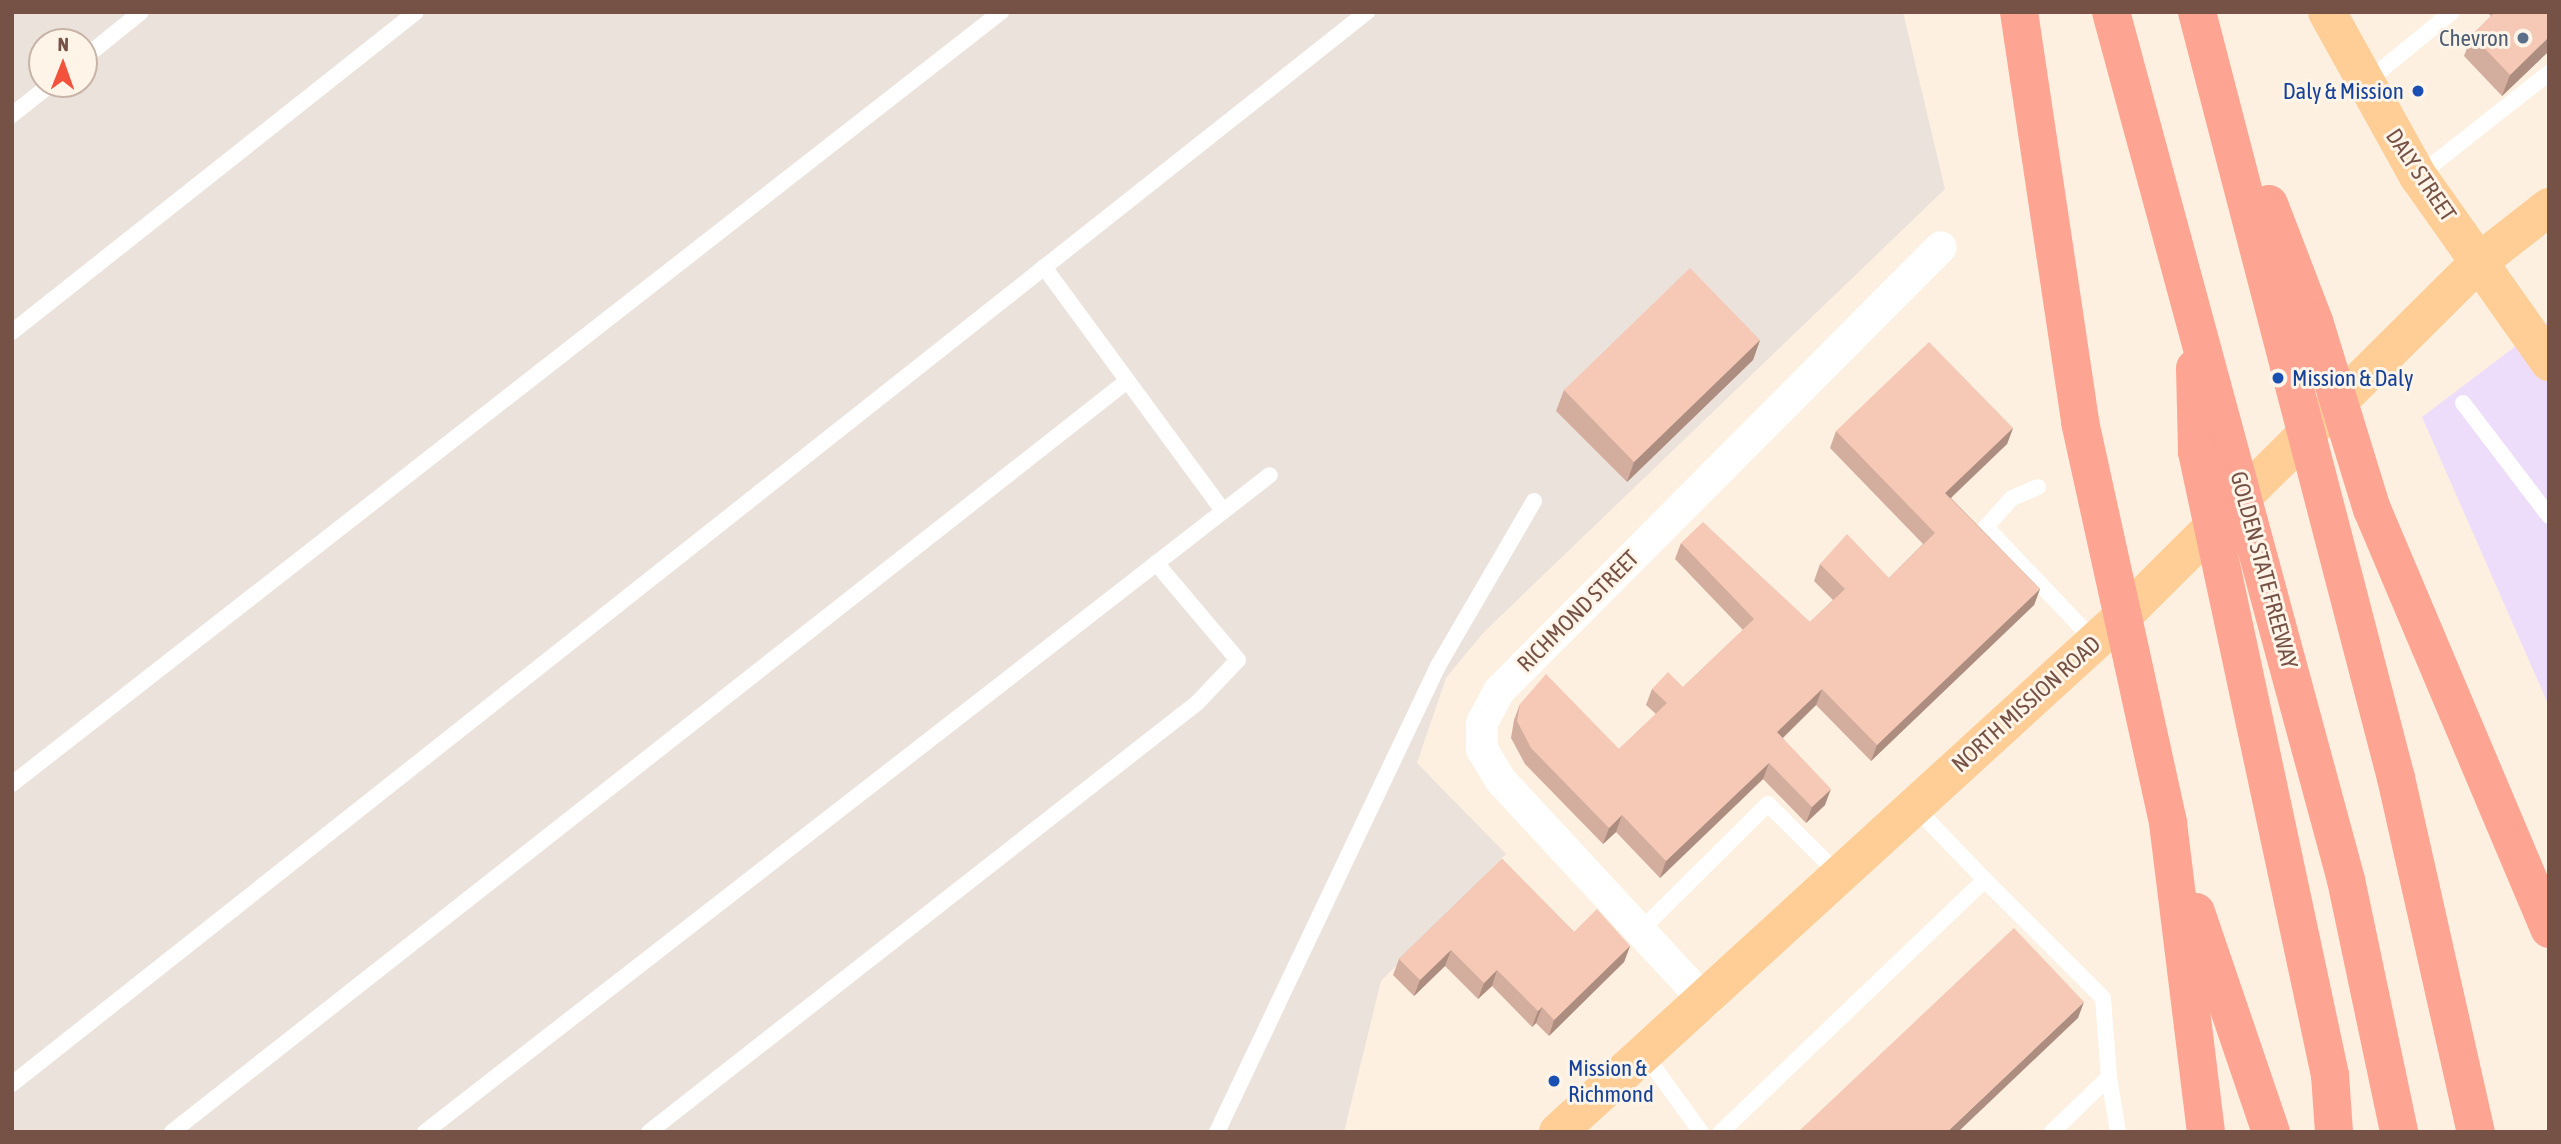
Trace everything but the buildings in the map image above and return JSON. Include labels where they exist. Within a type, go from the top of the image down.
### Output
[{"type":"highway","points":[[2019,12],[2080,422],[2168,823],[2206,1132]]},
{"type":"highway","name":"GOLDEN STATE FREEWAY","points":[[2111,12],[2268,583],[2346,880],[2399,1132]]},
{"type":"highway","points":[[2198,17],[2314,321],[2372,509],[2549,929]]},
{"type":"highway","points":[[2198,17],[2396,778],[2476,1132]]},
{"type":"highway","points":[[2194,313],[2197,452],[2232,602],[2330,1075],[2334,1132]]},
{"type":"highway","points":[[2168,823],[2271,1132]]},
{"type":"main road","name":"DALY STREET","points":[[2327,12],[2363,85],[2417,176],[2480,261],[2549,362]]},
{"type":"main road","name":"NORTH MISSION ROAD","points":[[1558,1132],[1706,1002],[2124,615],[2480,261],[2549,207]]},
{"type":"street","name":"RICHMOND STREET","points":[[1706,1002],[1501,781],[1482,749],[1482,723],[1499,691],[1941,247]]},
{"type":"lane","points":[[98,47],[141,12]]},
{"type":"lane","points":[[12,332],[416,12]]},
{"type":"lane","points":[[12,784],[1001,12]]},
{"type":"lane","points":[[12,1084],[1367,12]]},
{"type":"lane","points":[[2363,85],[2452,12]]},
{"type":"lane","points":[[2417,176],[2549,73]]},
{"type":"lane","points":[[12,115],[33,98]]},
{"type":"lane","points":[[1044,267],[1223,511]]},
{"type":"lane","points":[[172,1132],[1128,381]]},
{"type":"lane","points":[[2463,403],[2549,516]]},
{"type":"lane","points":[[425,1132],[1270,475]]},
{"type":"lane","points":[[2038,487],[2012,498],[1986,527],[2095,642]]},
{"type":"lane","points":[[1217,1132],[1438,666],[1534,501]]},
{"type":"lane","points":[[649,1132],[1197,703],[1238,660],[1156,563]]},
{"type":"lane","points":[[1640,931],[1768,804],[1840,876]]},
{"type":"lane","points":[[1915,807],[2104,998],[2109,1077],[2118,1132]]},
{"type":"lane","points":[[1721,1132],[1985,880]]},
{"type":"lane","points":[[1645,1055],[1702,1132]]},
{"type":"lane","points":[[2052,1132],[2109,1077]]},
{"type":"shaded area","points":[[12,12],[1903,12],[1945,189],[1483,633],[1446,678],[1417,763],[1506,854],[1381,981],[1344,1132],[12,1132]]},
{"type":"shaded area","points":[[2549,321],[2549,706],[2422,417]]},
{"type":"place","name":"Chevron","points":[[2523,38]]},
{"type":"place","name":"Daly & Mission","points":[[2418,91]]},
{"type":"place","name":"Mission & Daly","points":[[2278,378]]},
{"type":"place","name":"Mission & Richmond","points":[[1554,1081]]}]
